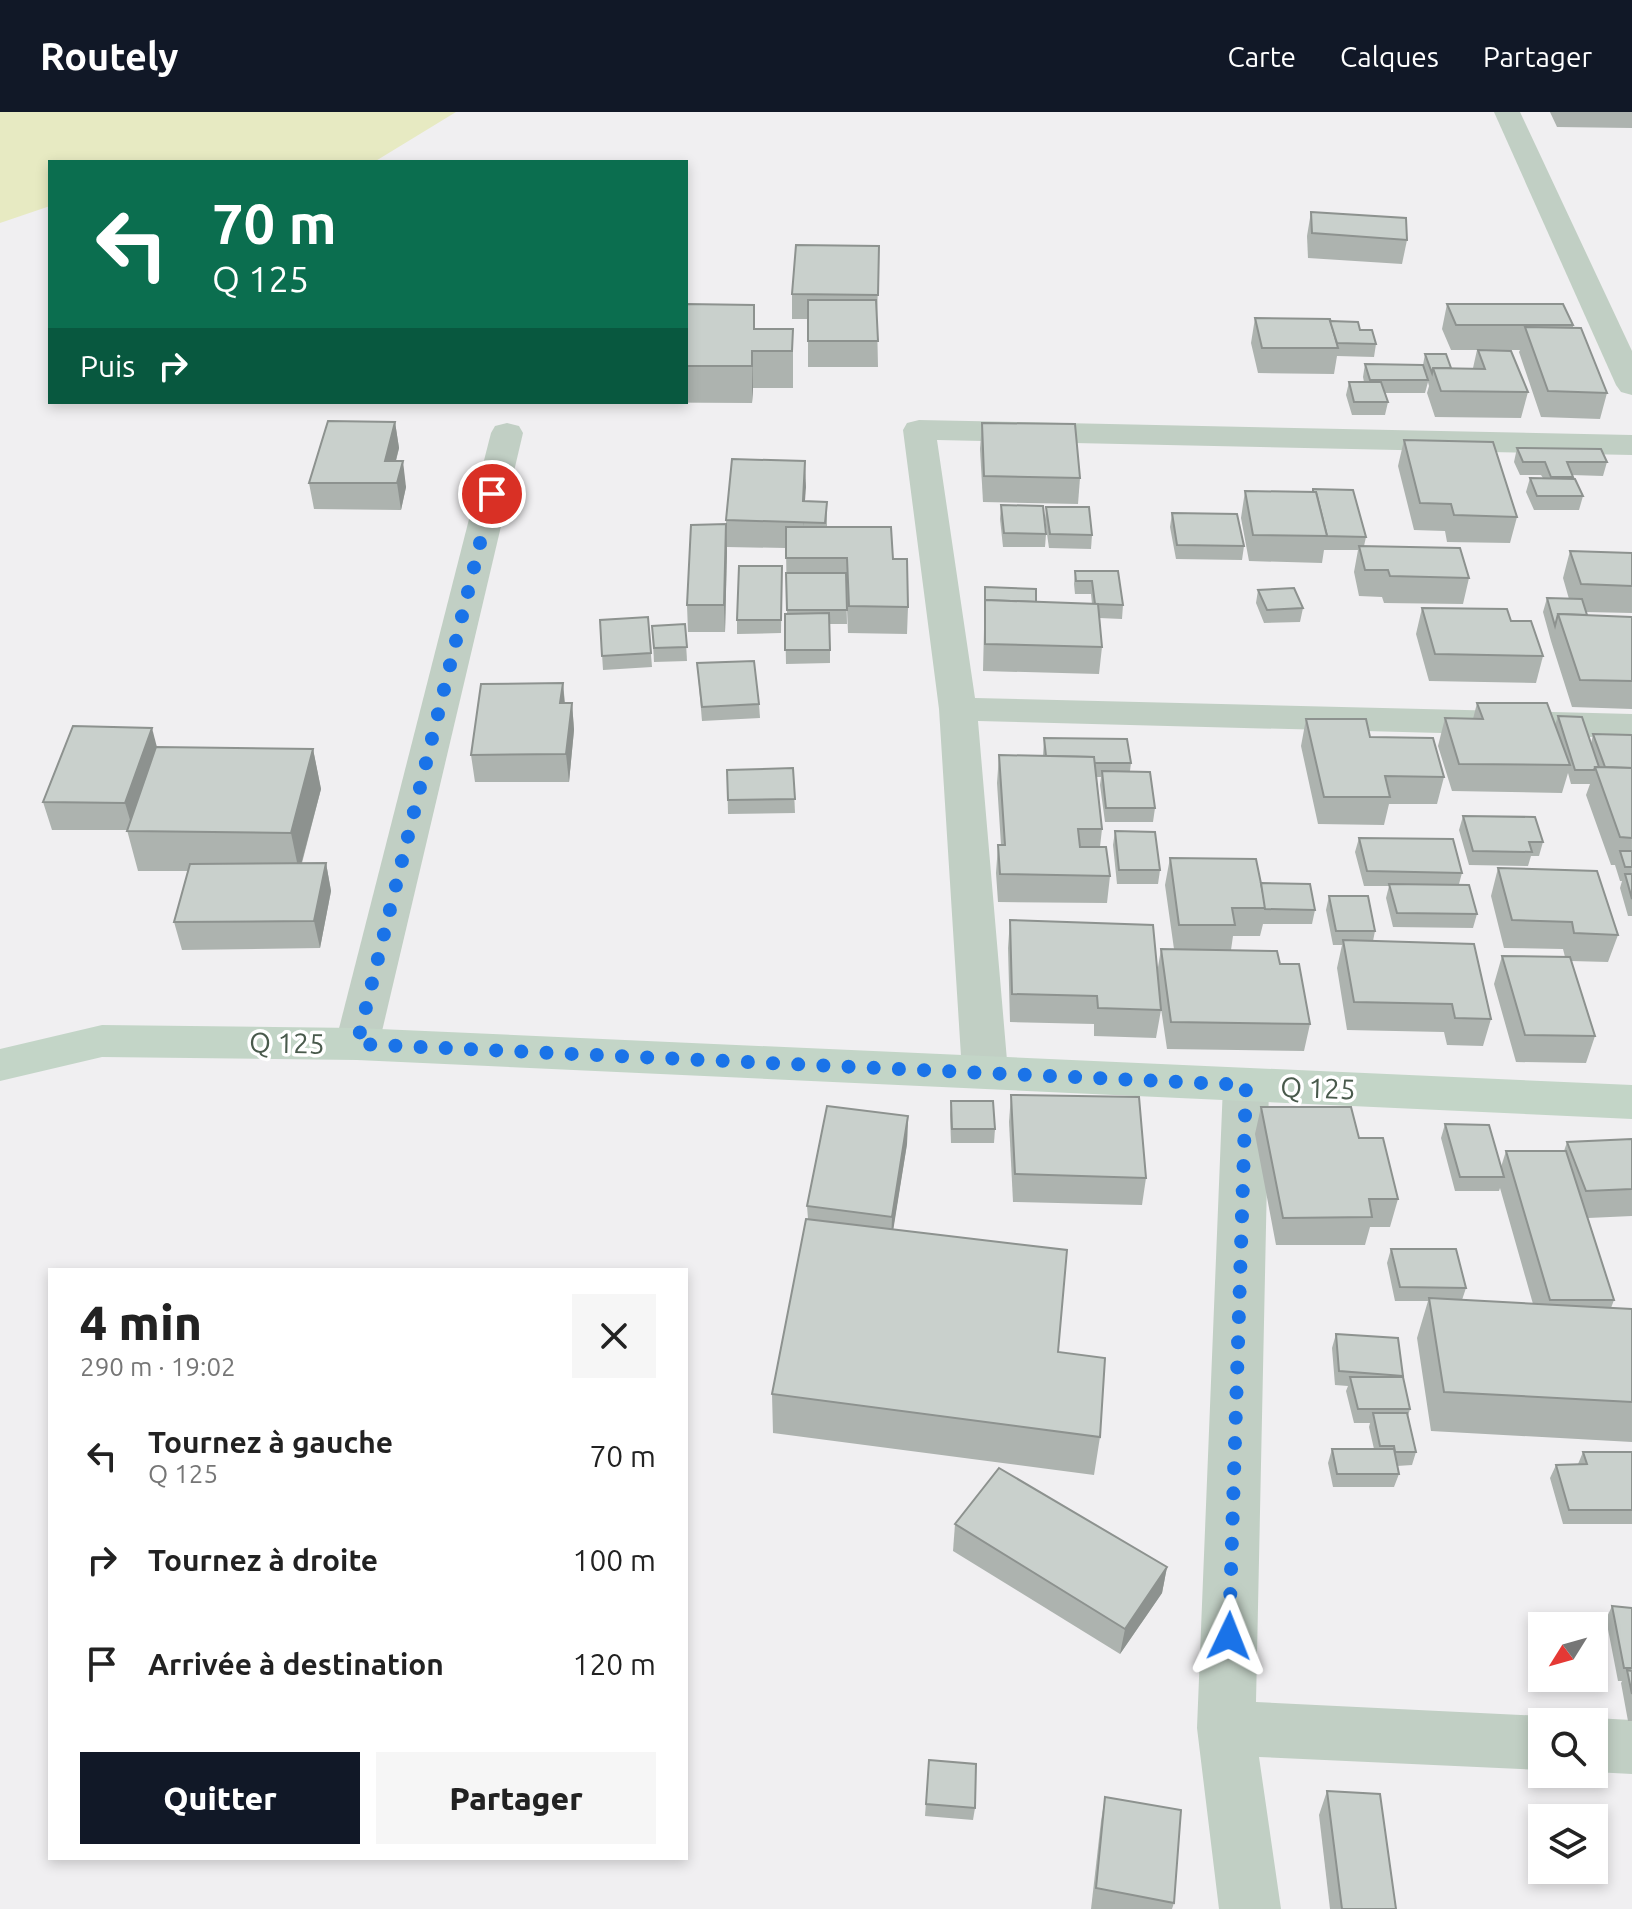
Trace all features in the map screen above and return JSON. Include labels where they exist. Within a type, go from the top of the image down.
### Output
[{"type":"street","points":[[1507,112],[1632,385]]},
{"type":"street","points":[[985,1072],[958,709],[919,430],[1632,445]]},
{"type":"street","points":[[357,1044],[507,433]]},
{"type":"street","points":[[958,709],[1632,726]]},
{"type":"street","name":"Q 125","points":[[0,1065],[102,1041],[357,1044],[1632,1102]]},
{"type":"street","points":[[1246,1085],[1226,1728],[1250,1909]]},
{"type":"street","points":[[1226,1728],[1528,1742]]},
{"type":"street","points":[[1608,1746],[1632,1747]]},
{"type":"green space","points":[[0,112],[456,112],[377,160],[48,160],[48,207],[0,223]]},
{"type":"building","points":[[1311,212],[1406,218],[1407,240],[1312,233]]},
{"type":"building","points":[[796,245],[879,246],[878,295],[792,294]]},
{"type":"building","points":[[808,300],[876,300],[878,341],[808,341]]},
{"type":"building","points":[[688,304],[754,305],[754,329],[793,329],[792,351],[752,351],[752,366],[688,366]]},
{"type":"building","points":[[1447,304],[1563,304],[1573,325],[1456,325]]},
{"type":"building","points":[[1255,318],[1330,319],[1338,348],[1262,348]]},
{"type":"building","points":[[1330,321],[1358,322],[1360,330],[1372,330],[1376,344],[1337,343]]},
{"type":"building","points":[[1525,327],[1581,328],[1607,393],[1548,391]]},
{"type":"building","points":[[1478,350],[1511,351],[1528,392],[1441,391],[1433,368],[1485,369]]},
{"type":"building","points":[[1425,354],[1446,354],[1451,368],[1433,368],[1432,373]]},
{"type":"building","points":[[1365,364],[1423,365],[1428,380],[1370,380]]},
{"type":"building","points":[[1349,382],[1381,382],[1388,402],[1354,402]]},
{"type":"building","points":[[328,421],[395,422],[385,461],[403,461],[397,483],[309,483]]},
{"type":"building","points":[[982,423],[1075,424],[1080,478],[984,476]]},
{"type":"building","points":[[1404,440],[1493,442],[1517,517],[1454,515],[1451,504],[1420,503]]},
{"type":"building","points":[[1517,448],[1601,449],[1607,462],[1567,462],[1573,477],[1551,477],[1545,462],[1523,462]]},
{"type":"building","points":[[732,459],[805,461],[803,501],[827,502],[825,523],[726,520]]},
{"type":"building","points":[[1530,478],[1575,479],[1583,496],[1537,496]]},
{"type":"building","points":[[1313,489],[1353,490],[1366,537],[1324,536],[1327,536]]},
{"type":"building","points":[[1245,491],[1316,492],[1327,536],[1253,535]]},
{"type":"building","points":[[1001,505],[1043,506],[1046,534],[1004,533]]},
{"type":"building","points":[[1046,507],[1089,507],[1092,535],[1050,534]]},
{"type":"building","points":[[1172,513],[1237,514],[1244,546],[1177,545]]},
{"type":"building","points":[[726,524],[724,605],[687,605],[691,525]]},
{"type":"building","points":[[786,527],[891,527],[893,559],[907,559],[908,607],[849,606],[847,558],[786,558]]},
{"type":"building","points":[[1359,546],[1460,548],[1469,578],[1390,576],[1388,570],[1365,570]]},
{"type":"building","points":[[1570,551],[1632,553],[1632,586],[1581,584]]},
{"type":"building","points":[[739,566],[782,566],[781,620],[737,620]]},
{"type":"building","points":[[1075,571],[1118,571],[1123,605],[1095,604],[1092,581],[1076,581]]},
{"type":"building","points":[[786,573],[846,573],[847,610],[787,610]]},
{"type":"building","points":[[985,587],[1036,589],[1036,602],[985,600]]},
{"type":"building","points":[[1294,588],[1303,608],[1267,610],[1258,590]]},
{"type":"building","points":[[1547,598],[1582,599],[1587,615],[1558,614],[1555,626]]},
{"type":"building","points":[[985,600],[1098,604],[1102,647],[985,644]]},
{"type":"building","points":[[1422,608],[1507,609],[1511,621],[1531,621],[1543,656],[1435,654]]},
{"type":"building","points":[[829,613],[830,650],[785,650],[785,614]]},
{"type":"building","points":[[1558,614],[1632,617],[1632,681],[1580,680]]},
{"type":"building","points":[[648,617],[651,653],[602,656],[600,620]]},
{"type":"building","points":[[685,624],[687,647],[654,648],[652,626]]},
{"type":"building","points":[[754,661],[759,704],[702,707],[697,663]]},
{"type":"building","points":[[563,683],[560,703],[572,703],[566,754],[471,755],[481,684]]},
{"type":"building","points":[[1477,703],[1547,703],[1570,765],[1459,764],[1445,718],[1483,719]]},
{"type":"building","points":[[1558,716],[1582,717],[1599,767],[1575,770]]},
{"type":"building","points":[[1306,719],[1366,719],[1370,737],[1433,738],[1444,777],[1385,776],[1390,797],[1324,797]]},
{"type":"building","points":[[73,726],[152,728],[125,803],[43,802]]},
{"type":"building","points":[[1593,734],[1632,735],[1632,768],[1605,767]]},
{"type":"building","points":[[1044,738],[1127,739],[1131,763],[1094,763],[1094,757],[1046,756]]},
{"type":"building","points":[[156,747],[313,749],[291,833],[127,831]]},
{"type":"building","points":[[999,755],[1094,757],[1102,829],[1078,829],[1080,847],[1106,847],[1110,876],[1000,874],[998,845],[1005,845]]},
{"type":"building","points":[[1595,767],[1632,768],[1632,838],[1620,837]]},
{"type":"building","points":[[793,768],[795,799],[728,800],[727,770]]},
{"type":"building","points":[[1102,771],[1150,772],[1155,808],[1106,808]]},
{"type":"building","points":[[1463,816],[1535,817],[1543,842],[1529,842],[1532,852],[1473,851]]},
{"type":"building","points":[[1115,831],[1155,832],[1160,870],[1119,870]]},
{"type":"building","points":[[1359,838],[1453,839],[1462,873],[1367,871]]},
{"type":"building","points":[[1620,851],[1632,851],[1632,867],[1625,867]]},
{"type":"building","points":[[1170,858],[1256,859],[1266,908],[1232,908],[1235,925],[1179,925]]},
{"type":"building","points":[[326,863],[314,921],[174,922],[190,864]]},
{"type":"building","points":[[1498,868],[1597,871],[1618,935],[1574,933],[1572,922],[1512,920]]},
{"type":"building","points":[[1625,874],[1632,874],[1632,899]]},
{"type":"building","points":[[1261,883],[1310,884],[1315,910],[1265,909]]},
{"type":"building","points":[[1389,884],[1469,885],[1477,914],[1397,913]]},
{"type":"building","points":[[1329,896],[1368,896],[1375,931],[1336,931]]},
{"type":"building","points":[[1010,920],[1153,925],[1161,1010],[1098,1008],[1097,996],[1012,994]]},
{"type":"building","points":[[1343,940],[1474,944],[1491,1019],[1455,1018],[1452,1004],[1354,1002]]},
{"type":"building","points":[[1161,949],[1277,951],[1280,964],[1299,964],[1310,1024],[1171,1022]]},
{"type":"building","points":[[1502,956],[1570,957],[1595,1036],[1525,1035]]},
{"type":"building","points":[[1011,1095],[1139,1097],[1146,1178],[1015,1174]]},
{"type":"building","points":[[951,1101],[993,1101],[995,1129],[952,1129]]},
{"type":"building","points":[[827,1106],[908,1116],[892,1217],[807,1206]]},
{"type":"building","points":[[1261,1107],[1351,1107],[1359,1138],[1383,1138],[1398,1199],[1369,1199],[1372,1217],[1283,1218]]},
{"type":"building","points":[[1445,1124],[1489,1125],[1504,1177],[1460,1177]]},
{"type":"building","points":[[1632,1139],[1632,1189],[1586,1191],[1567,1142]]},
{"type":"building","points":[[1506,1151],[1566,1151],[1614,1300],[1550,1300]]},
{"type":"building","points":[[806,1219],[1067,1250],[1058,1352],[1105,1358],[1100,1437],[772,1394]]},
{"type":"building","points":[[1391,1249],[1456,1249],[1466,1288],[1400,1287]]},
{"type":"building","points":[[1429,1298],[1632,1309],[1632,1402],[1444,1392]]},
{"type":"building","points":[[1336,1334],[1398,1338],[1403,1376],[1339,1371]]},
{"type":"building","points":[[1350,1377],[1403,1377],[1410,1409],[1358,1409]]},
{"type":"building","points":[[1373,1413],[1407,1413],[1416,1452],[1395,1452],[1394,1446],[1380,1446]]},
{"type":"building","points":[[1332,1449],[1394,1449],[1399,1474],[1337,1474]]},
{"type":"building","points":[[1583,1452],[1632,1452],[1632,1510],[1569,1510],[1556,1465],[1587,1464]]},
{"type":"building","points":[[999,1468],[1167,1567],[1125,1629],[955,1524]]},
{"type":"building","points":[[1612,1606],[1632,1608],[1632,1668],[1624,1668]]},
{"type":"building","points":[[1627,1670],[1632,1671],[1632,1694]]},
{"type":"building","points":[[929,1760],[976,1764],[975,1808],[926,1804]]},
{"type":"building","points":[[1327,1791],[1380,1794],[1396,1909],[1342,1909]]},
{"type":"building","points":[[1105,1797],[1181,1810],[1174,1903],[1096,1888]]},
{"type":"route","points":[[492,494],[357,1044],[1246,1085],[1229,1636]]}]
